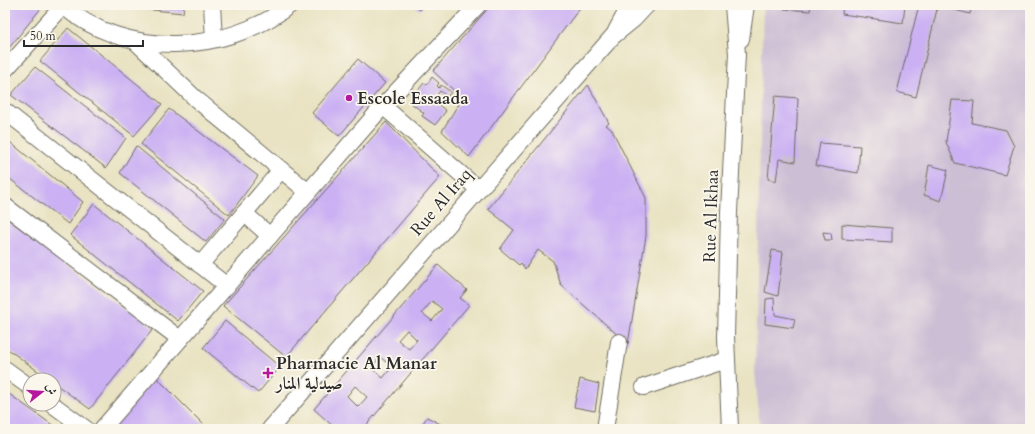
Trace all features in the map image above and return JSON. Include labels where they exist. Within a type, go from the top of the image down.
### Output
[{"type":"street","points":[[5,70],[62,5],[92,25],[135,41],[163,44],[214,39],[253,27],[290,5]]},
{"type":"street","points":[[212,5],[214,39]]},
{"type":"street","points":[[102,429],[384,106],[478,5]]},
{"type":"street","points":[[613,36],[630,5]]},
{"type":"street","name":"Rue Al Iraq","points":[[270,429],[613,36],[634,19],[647,5]]},
{"type":"street","name":"Rue Al Ikhaa","points":[[730,429],[726,360],[729,212],[737,54],[733,5]]},
{"type":"street","points":[[737,54],[746,5]]},
{"type":"street","points":[[135,41],[196,99],[308,192]]},
{"type":"street","points":[[384,106],[478,189]]},
{"type":"street","points":[[5,111],[227,286]]},
{"type":"street","points":[[200,265],[281,170]]},
{"type":"street","points":[[5,206],[180,339]]},
{"type":"street","points":[[244,213],[270,236]]},
{"type":"street","points":[[605,429],[619,342]]},
{"type":"street","points":[[644,388],[726,360]]},
{"type":"street","points":[[5,369],[22,382]]},
{"type":"street","points":[[62,411],[86,429]]},
{"type":"shaded area","points":[[763,5],[1030,5],[1030,429],[760,429],[755,372]]},
{"type":"building","points":[[5,5],[40,5],[42,7],[5,53]]},
{"type":"building","points":[[133,5],[184,5],[183,13],[133,8]]},
{"type":"building","points":[[413,5],[424,5],[420,10]]},
{"type":"building","points":[[491,5],[582,5],[469,157],[442,131],[462,98],[433,71]]},
{"type":"building","points":[[785,5],[811,5],[810,11],[784,9]]},
{"type":"building","points":[[843,5],[905,5],[903,23],[842,14]]},
{"type":"building","points":[[919,5],[938,5],[916,97],[897,92]]},
{"type":"building","points":[[952,5],[972,5],[970,14],[951,9]]},
{"type":"building","points":[[68,28],[162,104],[134,136],[40,61]]},
{"type":"building","name":"Escole Essaada","points":[[358,59],[385,83],[339,136],[312,113]]},
{"type":"building","points":[[35,67],[126,138],[106,168],[11,95]]},
{"type":"building","points":[[432,77],[439,83],[437,86],[439,88],[441,85],[451,92],[447,97],[440,91],[433,100],[446,111],[435,125],[422,116],[424,113],[411,103],[417,95],[415,94],[424,83],[427,85]]},
{"type":"building","points":[[588,85],[609,123],[606,125],[612,130],[646,198],[646,236],[628,344],[561,285],[553,261],[538,250],[525,269],[521,263],[519,265],[500,249],[514,230],[488,209]]},
{"type":"building","points":[[775,96],[798,98],[795,162],[779,159],[776,181],[768,179]]},
{"type":"building","points":[[952,100],[974,101],[972,123],[1006,130],[1014,146],[1005,175],[955,163],[946,142]]},
{"type":"building","points":[[169,109],[258,176],[229,215],[141,144]]},
{"type":"building","points":[[386,122],[440,177],[286,357],[223,306]]},
{"type":"building","points":[[5,138],[83,202],[68,224],[5,175]]},
{"type":"building","points":[[820,143],[860,146],[858,173],[816,166]]},
{"type":"building","points":[[136,146],[225,219],[206,242],[120,173]]},
{"type":"building","points":[[929,165],[948,170],[941,201],[924,195]]},
{"type":"building","points":[[94,204],[203,291],[178,321],[70,235]]},
{"type":"building","points":[[5,217],[154,328],[90,409],[62,389],[62,372],[39,372],[5,347]]},
{"type":"building","points":[[842,224],[892,228],[892,242],[842,239]]},
{"type":"building","points":[[823,232],[831,233],[832,240],[825,240]]},
{"type":"building","points":[[772,250],[783,252],[778,296],[765,292]]},
{"type":"building","points":[[438,265],[467,290],[460,298],[469,305],[363,429],[336,429],[314,409]],"holes":[[[432,301],[442,309],[432,321],[422,313]],[[407,330],[417,340],[409,349],[398,340]],[[380,357],[392,367],[383,378],[371,368]],[[355,386],[367,397],[358,407],[347,396]]]},
{"type":"building","points":[[774,298],[775,315],[795,319],[793,328],[765,324],[766,299]]},
{"type":"building","points":[[225,321],[280,367],[258,393],[203,348]]},
{"type":"building","points":[[153,374],[208,429],[117,429],[112,425]]},
{"type":"building","points":[[580,379],[599,384],[595,411],[574,407]]},
{"type":"building","points":[[5,391],[22,403],[22,412],[34,412],[58,429],[5,429]]},
{"type":"building","points":[[427,417],[450,429],[419,429]]},
{"type":"place","name":"Escole Essaada","points":[[349,98]]},
{"type":"place","name":"Pharmacie Al Manar صيدلية المنار","points":[[268,373]]}]
